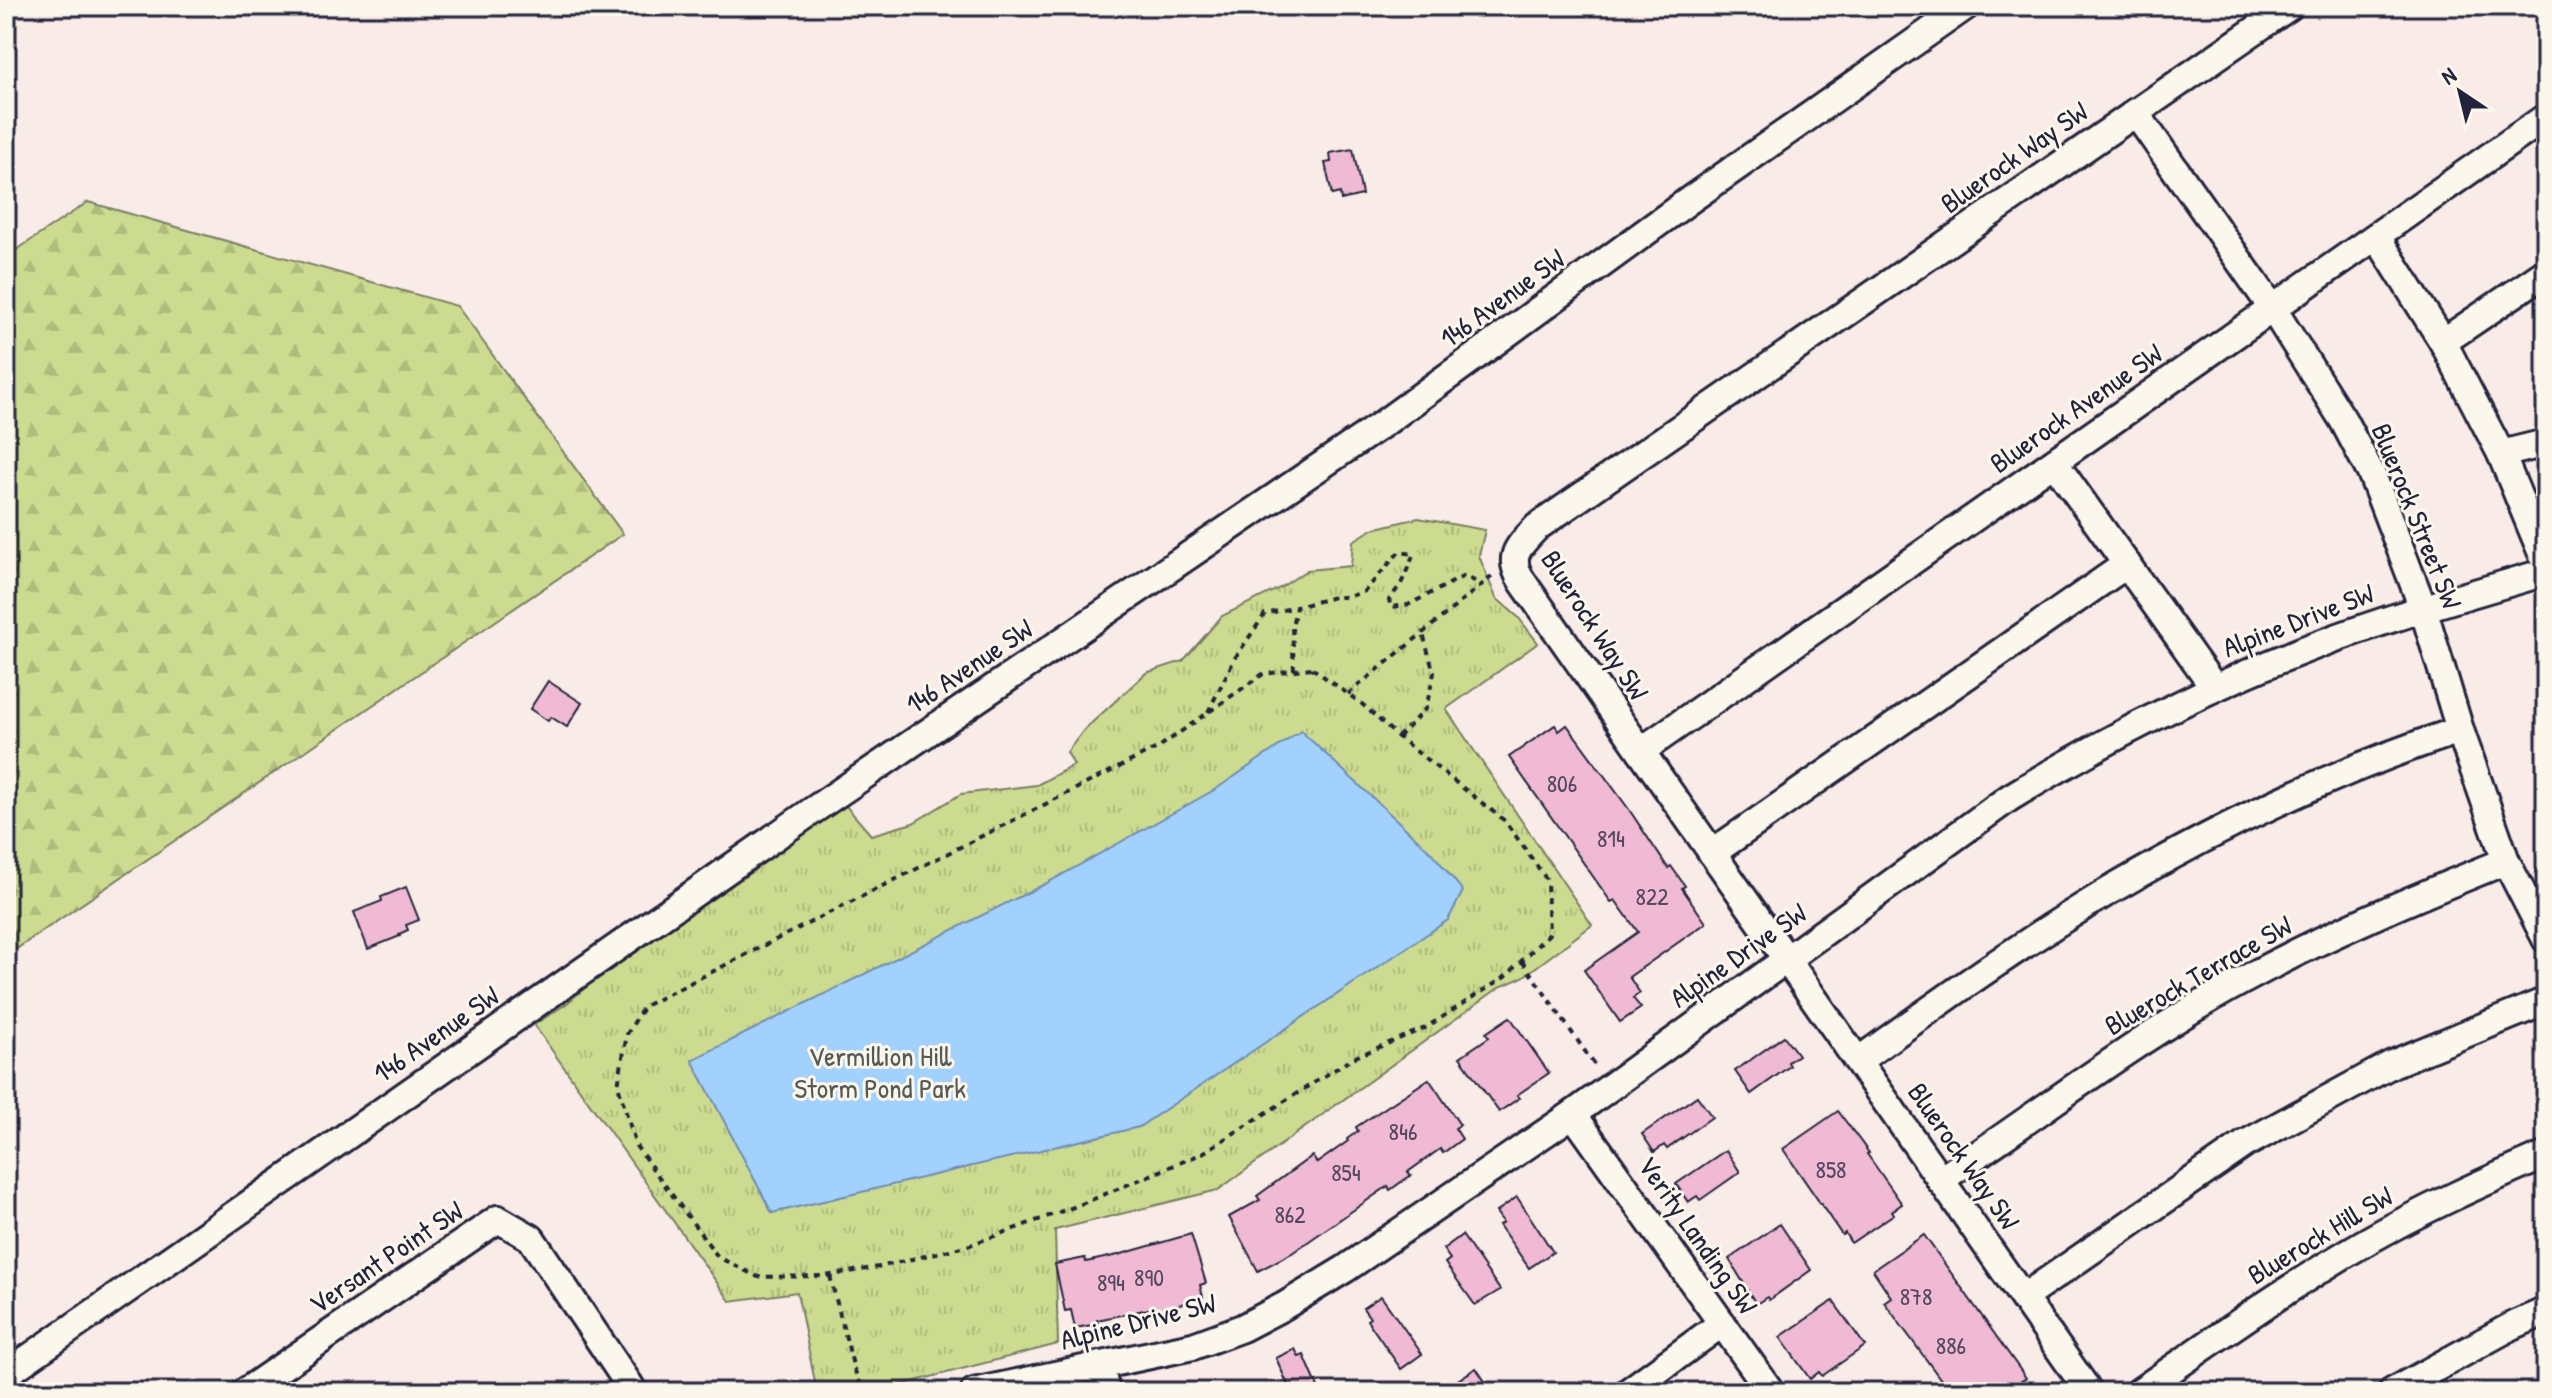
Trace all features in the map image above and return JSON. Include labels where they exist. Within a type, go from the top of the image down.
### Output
[{"type":"street","name":"146 Avenue SW","points":[[6,1374],[800,819],[1384,423],[1691,199],[1966,6]]},
{"type":"street","name":"Bluerock Way SW","points":[[2089,1392],[1522,581],[1515,570],[1514,557],[1537,527],[2290,6]]},
{"type":"street","name":"Bluerock Street SW","points":[[2135,112],[2273,309],[2343,420],[2372,475],[2423,608],[2460,730],[2506,861],[2546,939]]},
{"type":"street","name":"Bluerock Avenue SW","points":[[1641,751],[2546,117]]},
{"type":"street","points":[[2377,237],[2443,342],[2501,454],[2546,563]]},
{"type":"street","points":[[2443,342],[2546,272]]},
{"type":"street","points":[[2501,454],[2546,443]]},
{"type":"street","points":[[2054,462],[2214,687]]},
{"type":"street","points":[[1712,853],[2127,564]]},
{"type":"street","name":"Alpine Drive SW","points":[[974,1392],[1193,1346],[1242,1328],[1345,1269],[1573,1114],[2009,798],[2081,754],[2214,687],[2315,646],[2423,608],[2546,572]]},
{"type":"street","points":[[1858,1061],[1979,974],[2108,892],[2173,856],[2338,774],[2460,730]]},
{"type":"street","name":"Bluerock Terrace SW","points":[[1940,1180],[2074,1087],[2239,983],[2396,905],[2506,861]]},
{"type":"street","points":[[2024,1297],[2245,1144],[2392,1064],[2546,1001]]},
{"type":"street","name":"Verity Landing SW","points":[[1573,1114],[1771,1392]]},
{"type":"street","name":"Bluerock Hill SW","points":[[2139,1392],[2277,1297],[2363,1243],[2439,1202],[2546,1155]]},
{"type":"street","name":"Versant Point SW","points":[[245,1392],[498,1219],[531,1238],[634,1392]]},
{"type":"street","points":[[2392,1392],[2512,1326],[2546,1311]]},
{"type":"street","points":[[1628,1392],[1721,1324]]},
{"type":"street","points":[[1100,1365],[1106,1392]]},
{"type":"path","points":[[1208,713],[1235,658],[1265,614],[1365,591],[1399,552],[1414,554],[1401,584],[1389,600],[1391,607],[1408,605],[1464,576],[1483,585]]},
{"type":"path","points":[[1348,694],[1514,557]]},
{"type":"path","points":[[1294,670],[1292,629],[1296,607]]},
{"type":"path","points":[[1398,737],[1426,708],[1434,673],[1423,634]]},
{"type":"path","points":[[1312,668],[1505,821],[1547,880],[1549,934],[1505,977],[1425,1028],[1353,1058],[1201,1154],[1079,1205],[970,1245],[830,1276],[758,1277],[718,1257],[636,1146],[618,1085],[627,1034],[644,1006],[1159,747],[1263,674],[1294,670],[1312,668]]},
{"type":"path","points":[[1522,961],[1610,1087]]},
{"type":"path","points":[[830,1276],[854,1369],[864,1392]]},
{"type":"green space","points":[[88,202],[457,306],[623,534],[6,956],[6,257]]},
{"type":"green space","name":"Vermillion Hill Storm Pond Park","points":[[1418,518],[1485,530],[1479,556],[1496,598],[1518,617],[1538,643],[1446,709],[1592,925],[1523,977],[1500,987],[1218,1190],[1055,1230],[1058,1344],[864,1392],[817,1392],[797,1292],[730,1301],[534,1025],[566,1004],[622,956],[840,799],[871,835],[913,823],[961,794],[1037,785],[1074,765],[1067,752],[1084,730],[1146,673],[1183,661],[1222,616],[1280,588],[1307,570],[1351,566],[1353,541],[1373,529]]},
{"type":"water","points":[[1301,731],[1432,853],[1463,891],[1448,920],[1139,1127],[772,1213],[692,1060],[1045,884],[1216,789]]},
{"type":"building","points":[[1353,149],[1362,195],[1341,200],[1340,193],[1332,195],[1325,163],[1331,162],[1330,153]]},
{"type":"building","points":[[548,681],[582,703],[567,727],[551,717],[548,721],[530,709]]},
{"type":"building","points":[[1555,725],[1559,731],[1567,725],[1668,868],[1671,866],[1706,923],[1629,977],[1640,993],[1633,998],[1641,1008],[1620,1022],[1584,970],[1638,932],[1615,900],[1611,902],[1509,757]]},
{"type":"building","points":[[406,887],[419,920],[406,925],[408,930],[400,936],[368,949],[354,912]]},
{"type":"building","points":[[1510,1017],[1549,1073],[1499,1112],[1460,1057],[1489,1037],[1486,1033]]},
{"type":"building","points":[[1784,1036],[1798,1055],[1788,1062],[1790,1066],[1751,1094],[1735,1071]]},
{"type":"building","points":[[1429,1079],[1460,1125],[1455,1128],[1462,1139],[1443,1153],[1440,1149],[1408,1172],[1411,1175],[1390,1190],[1388,1186],[1292,1253],[1258,1271],[1229,1217],[1260,1200],[1257,1196],[1312,1156],[1317,1163],[1348,1141],[1358,1131],[1356,1127]]},
{"type":"building","points":[[1697,1096],[1712,1117],[1667,1149],[1664,1145],[1654,1152],[1642,1134]]},
{"type":"building","points":[[1838,1111],[1902,1204],[1892,1211],[1894,1214],[1851,1243],[1845,1233],[1842,1235],[1783,1149]]},
{"type":"building","points":[[1726,1150],[1740,1172],[1700,1200],[1697,1196],[1688,1202],[1676,1184]]},
{"type":"building","points":[[1517,1197],[1553,1252],[1529,1268],[1499,1225],[1503,1222],[1496,1212]]},
{"type":"building","points":[[1780,1224],[1811,1270],[1769,1300],[1767,1297],[1756,1304],[1729,1259]]},
{"type":"building","points":[[1191,1234],[1206,1283],[1200,1285],[1203,1297],[1151,1314],[1149,1309],[1075,1328],[1071,1310],[1065,1311],[1055,1264],[1085,1258],[1086,1262],[1118,1255]]},
{"type":"building","points":[[1462,1235],[1500,1290],[1475,1305],[1445,1263],[1450,1259],[1443,1249]]},
{"type":"building","points":[[1924,1235],[2026,1378],[2016,1385],[2021,1392],[1950,1392],[1884,1302],[1891,1297],[1873,1270]]},
{"type":"building","points":[[1381,1296],[1422,1354],[1401,1369],[1367,1320],[1370,1318],[1363,1308]]},
{"type":"building","points":[[1833,1301],[1865,1346],[1822,1376],[1819,1372],[1810,1379],[1780,1337]]},
{"type":"building","points":[[1295,1349],[1299,1357],[1304,1355],[1320,1392],[1291,1392],[1276,1358]]},
{"type":"building","points":[[1476,1368],[1492,1392],[1440,1392]]}]
